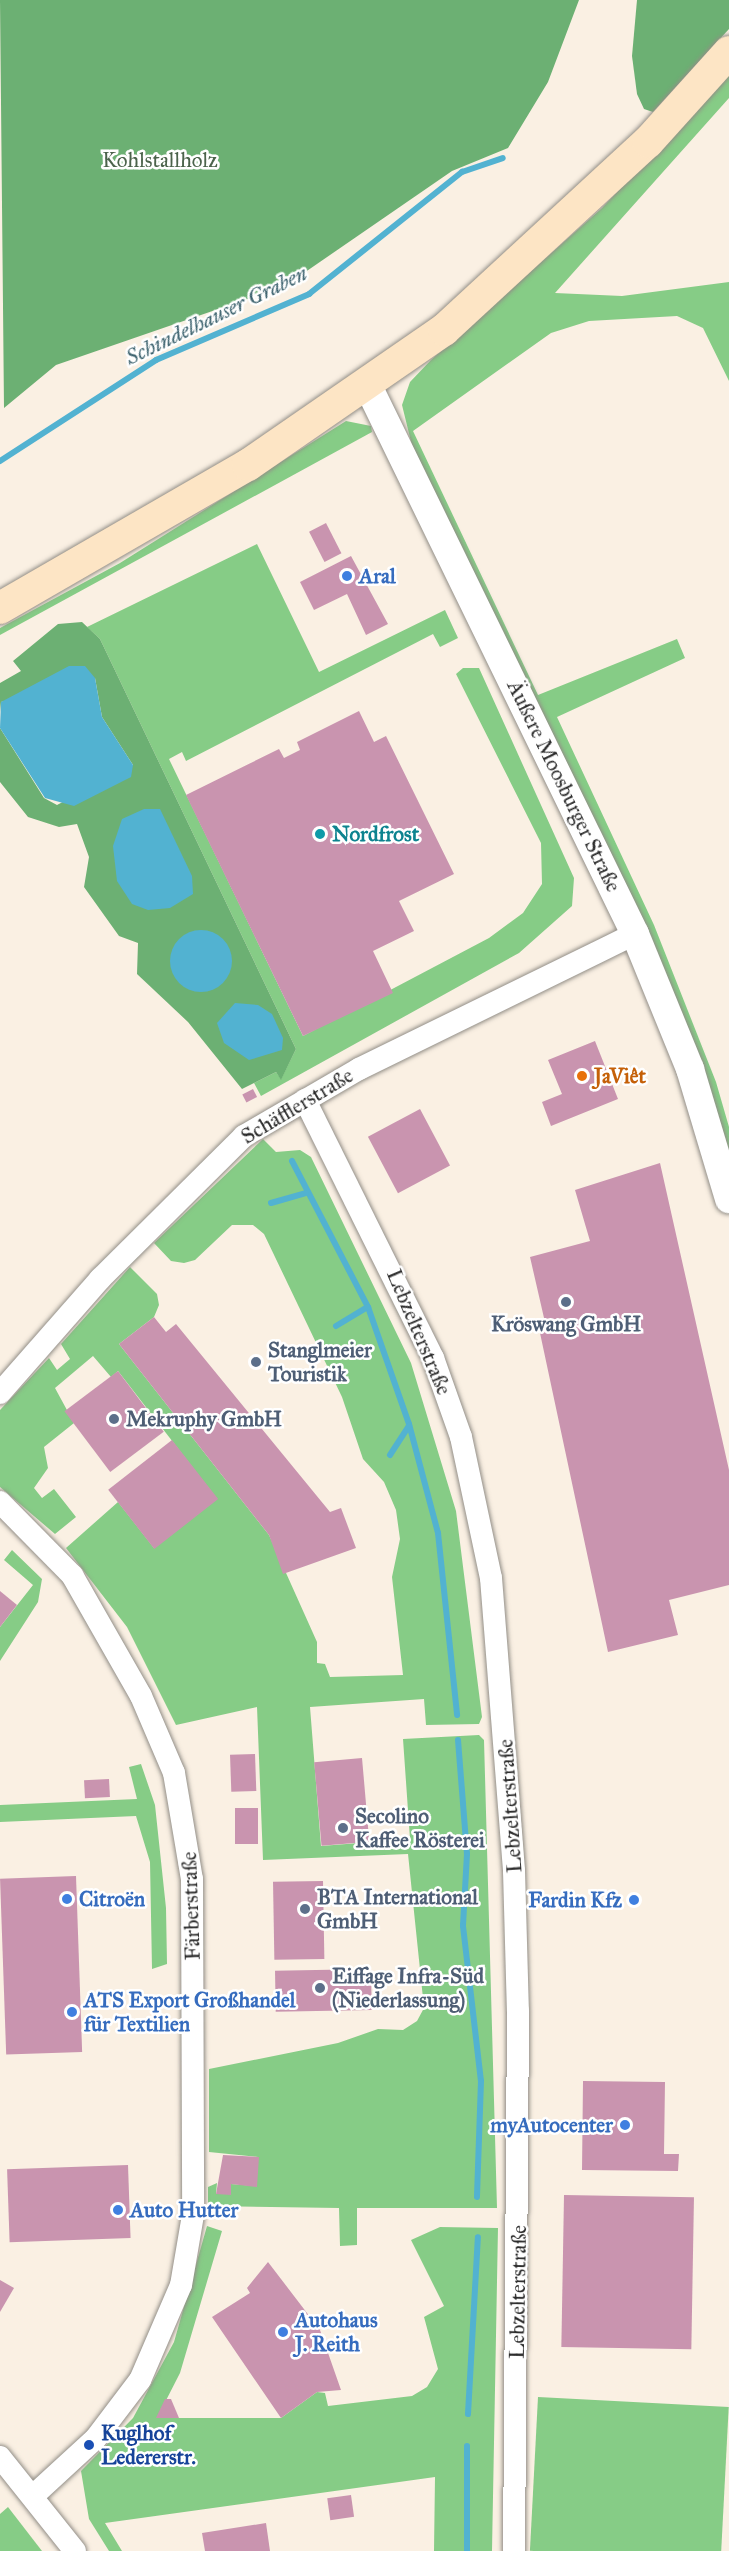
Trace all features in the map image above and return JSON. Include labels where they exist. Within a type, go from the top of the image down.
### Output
[{"type":"main road","points":[[0,608],[124,541],[368,386],[444,330],[573,215],[729,52]]},
{"type":"street","name":"Äußere Moosburger Straße","points":[[368,386],[635,934],[690,1069],[729,1199]]},
{"type":"street","name":"Schäfflerstraße","points":[[0,1393],[100,1279],[211,1166],[244,1136],[305,1100],[635,934]]},
{"type":"street","name":"Lebzelterstraße","points":[[305,1100],[432,1358],[461,1437],[491,1578],[517,1976],[514,2551]]},
{"type":"street","name":"Färberstraße","points":[[0,1502],[72,1575],[136,1686],[174,1773],[192,1879],[193,2215],[181,2285],[140,2380],[96,2438],[34,2495]]},
{"type":"street","points":[[0,2457],[34,2495],[75,2551]]},
{"type":"green space","name":"Kohlstallholz","points":[[0,0],[579,0],[548,82],[508,148],[452,171],[285,286],[56,365],[4,408]]},
{"type":"green space","points":[[637,0],[729,0],[729,29],[653,112],[644,109],[637,94],[632,56]]},
{"type":"green space","points":[[729,74],[729,98],[555,293],[622,296],[729,282],[729,381],[703,328],[677,316],[589,321],[551,333],[413,431],[538,695],[677,639],[685,658],[557,717],[654,925],[716,1082],[729,1127],[729,1183],[415,458],[402,405],[410,382],[431,360],[602,208]]},
{"type":"green space","points":[[346,421],[371,426],[372,432],[0,635],[0,628],[120,563]]},
{"type":"green space","points":[[257,544],[319,672],[445,610],[458,638],[440,647],[433,634],[186,761],[182,752],[169,759],[303,1036],[489,938],[523,913],[542,884],[541,843],[456,674],[463,668],[479,668],[574,878],[572,906],[519,953],[261,1096],[254,1083],[276,1072],[281,1079],[296,1049],[100,639],[87,627]]},
{"type":"green space","points":[[82,622],[100,639],[296,1049],[281,1080],[276,1072],[242,1089],[188,1022],[137,974],[138,943],[119,936],[84,887],[89,857],[77,824],[59,827],[28,817],[0,782],[0,728],[44,798],[57,805],[133,765],[102,717],[95,678],[1,702],[0,712],[0,683],[21,671],[13,661],[58,624]]},
{"type":"green space","points":[[263,1139],[276,1152],[300,1150],[311,1157],[411,1363],[456,1511],[482,1717],[479,1724],[426,1725],[424,1699],[310,1707],[321,1846],[410,1839],[403,1739],[479,1735],[484,1740],[497,2208],[357,2208],[357,2245],[340,2246],[339,2208],[208,2206],[208,2187],[217,2183],[216,2194],[231,2194],[231,2184],[256,2186],[258,2157],[209,2152],[209,2069],[338,2043],[378,2029],[403,2030],[417,2021],[424,2008],[408,1854],[263,1860],[257,1707],[176,1725],[127,1627],[66,1548],[118,1502],[154,1548],[217,1499],[118,1371],[111,1377],[93,1356],[55,1388],[74,1423],[44,1447],[48,1468],[34,1488],[42,1498],[54,1489],[76,1517],[55,1534],[0,1487],[0,1410],[49,1358],[57,1370],[70,1359],[61,1344],[130,1267],[157,1294],[159,1305],[154,1317],[119,1344],[269,1535],[317,1642],[317,1663],[325,1664],[330,1677],[403,1675],[392,1577],[400,1539],[396,1510],[384,1482],[363,1459],[342,1397],[264,1234],[253,1225],[232,1225],[195,1260],[184,1263],[171,1261],[154,1243]]},
{"type":"green space","points":[[12,1550],[42,1579],[38,1602],[0,1661],[0,1627],[33,1585],[4,1560]]},
{"type":"green space","points":[[141,1764],[155,1805],[166,1908],[167,1964],[152,1969],[150,1862],[136,1816],[0,1822],[0,1805],[137,1799],[129,1767]]},
{"type":"green space","points":[[207,2226],[222,2231],[180,2373],[157,2418],[281,2418],[317,2392],[325,2393],[328,2406],[412,2396],[427,2387],[438,2369],[424,2317],[444,2306],[411,2240],[440,2227],[498,2228],[492,2551],[434,2551],[435,2477],[105,2523],[122,2551],[109,2551],[89,2519],[81,2471],[133,2418],[174,2342]]},
{"type":"green space","points":[[538,2397],[729,2407],[721,2551],[530,2551]]},
{"type":"green space","points":[[8,2507],[42,2551],[0,2551],[0,2514]]},
{"type":"water","points":[[69,666],[85,666],[95,678],[102,717],[133,765],[131,777],[74,806],[45,798],[0,728],[1,702]]},
{"type":"water","points":[[144,809],[160,809],[192,876],[193,894],[170,908],[148,910],[132,904],[117,881],[113,846],[122,819]]},
{"type":"water","points":[[201,930],[213,932],[223,939],[230,949],[232,961],[230,973],[223,983],[213,990],[201,992],[189,990],[179,983],[172,973],[170,961],[172,949],[179,939],[189,932]]},
{"type":"water","points":[[235,1003],[258,1005],[272,1014],[283,1038],[282,1050],[249,1060],[224,1043],[217,1023]]},
{"type":"building","points":[[326,523],[341,553],[325,562],[309,532]]},
{"type":"building","name":"Aral","points":[[351,556],[388,624],[366,635],[347,594],[314,610],[300,582]]},
{"type":"building","name":"Nordfrost","points":[[359,711],[374,742],[386,736],[454,874],[399,901],[414,931],[373,951],[393,993],[303,1036],[186,795],[279,749],[284,758],[300,750],[297,742]]},
{"type":"building","points":[[595,1041],[618,1099],[551,1126],[542,1102],[562,1094],[548,1060]]},
{"type":"building","points":[[253,1089],[257,1097],[246,1102],[242,1094]]},
{"type":"building","points":[[420,1109],[450,1166],[398,1193],[368,1137]]},
{"type":"building","points":[[660,1163],[729,1470],[729,1585],[669,1600],[678,1635],[608,1652],[540,1333],[547,1331],[530,1257],[590,1241],[575,1190]]},
{"type":"building","points":[[154,1317],[166,1332],[176,1324],[330,1512],[341,1508],[356,1548],[283,1574],[269,1535],[119,1344]]},
{"type":"building","points":[[118,1371],[164,1432],[110,1472],[64,1411]]},
{"type":"building","points":[[172,1440],[218,1499],[154,1549],[108,1490]]},
{"type":"building","points":[[0,1591],[17,1605],[0,1627]]},
{"type":"building","points":[[255,1754],[256,1791],[231,1792],[230,1755]]},
{"type":"building","points":[[362,1758],[369,1842],[322,1846],[314,1762]]},
{"type":"building","points":[[109,1779],[110,1797],[85,1798],[84,1780]]},
{"type":"building","points":[[235,1808],[258,1808],[258,1844],[235,1844]]},
{"type":"building","points":[[76,1876],[82,2052],[6,2055],[0,1879]]},
{"type":"building","points":[[323,1881],[324,1959],[274,1960],[273,1882]]},
{"type":"building","points":[[371,1969],[372,2010],[276,2012],[275,1971]]},
{"type":"building","points":[[583,2081],[665,2082],[664,2154],[679,2154],[678,2171],[582,2170]]},
{"type":"building","points":[[223,2155],[259,2157],[257,2187],[231,2184],[231,2195],[216,2194]]},
{"type":"building","points":[[128,2165],[131,2238],[10,2242],[7,2169]]},
{"type":"building","points":[[564,2195],[694,2197],[691,2349],[561,2347]]},
{"type":"building","points":[[268,2262],[320,2330],[341,2390],[317,2392],[281,2418],[212,2317],[250,2293],[247,2288]]},
{"type":"building","points":[[0,2280],[14,2288],[0,2312]]},
{"type":"building","points":[[165,2399],[171,2399],[179,2418],[156,2418]]},
{"type":"building","points":[[351,2495],[354,2517],[330,2520],[327,2498]]},
{"type":"building","points":[[266,2523],[270,2551],[205,2551],[202,2533]]},
{"type":"waterway","name":"Schindelhauser Graben","points":[[0,461],[156,360],[309,294],[462,172],[503,158]]},
{"type":"waterway","points":[[292,1161],[368,1307],[409,1424],[438,1533],[457,1715]]},
{"type":"waterway","points":[[271,1203],[306,1193]]},
{"type":"waterway","points":[[336,1326],[368,1307]]},
{"type":"waterway","points":[[390,1455],[409,1426]]},
{"type":"waterway","points":[[458,1740],[467,1854],[463,1926],[481,2081],[477,2197]]},
{"type":"waterway","points":[[468,2414],[478,2237]]},
{"type":"waterway","points":[[467,2446],[467,2551]]},
{"type":"place","name":"Aral","points":[[347,576]]},
{"type":"place","name":"Nordfrost","points":[[320,834]]},
{"type":"place","name":"JaViêt","points":[[582,1076]]},
{"type":"place","name":"Kröswang GmbH","points":[[566,1302]]},
{"type":"place","name":"Stanglmeier Touristik","points":[[256,1362]]},
{"type":"place","name":"Mekruphy GmbH","points":[[114,1419]]},
{"type":"place","name":"Secolino Kaffee Rösterei","points":[[343,1828]]},
{"type":"place","name":"Citroën","points":[[67,1899]]},
{"type":"place","name":"Fardin Kfz","points":[[634,1900]]},
{"type":"place","name":"BTA International GmbH","points":[[305,1909]]},
{"type":"place","name":"Eiffage Infra-Süd (Niederlassung)","points":[[320,1988]]},
{"type":"place","name":"ATS Export Großhandel für Textilien","points":[[72,2012]]},
{"type":"place","name":"myAutocenter","points":[[625,2125]]},
{"type":"place","name":"Auto Hutter","points":[[118,2210]]},
{"type":"place","name":"Autohaus J. Reith","points":[[283,2332]]},
{"type":"place","name":"Kuglhof Ledererstr.","points":[[89,2445]]}]
